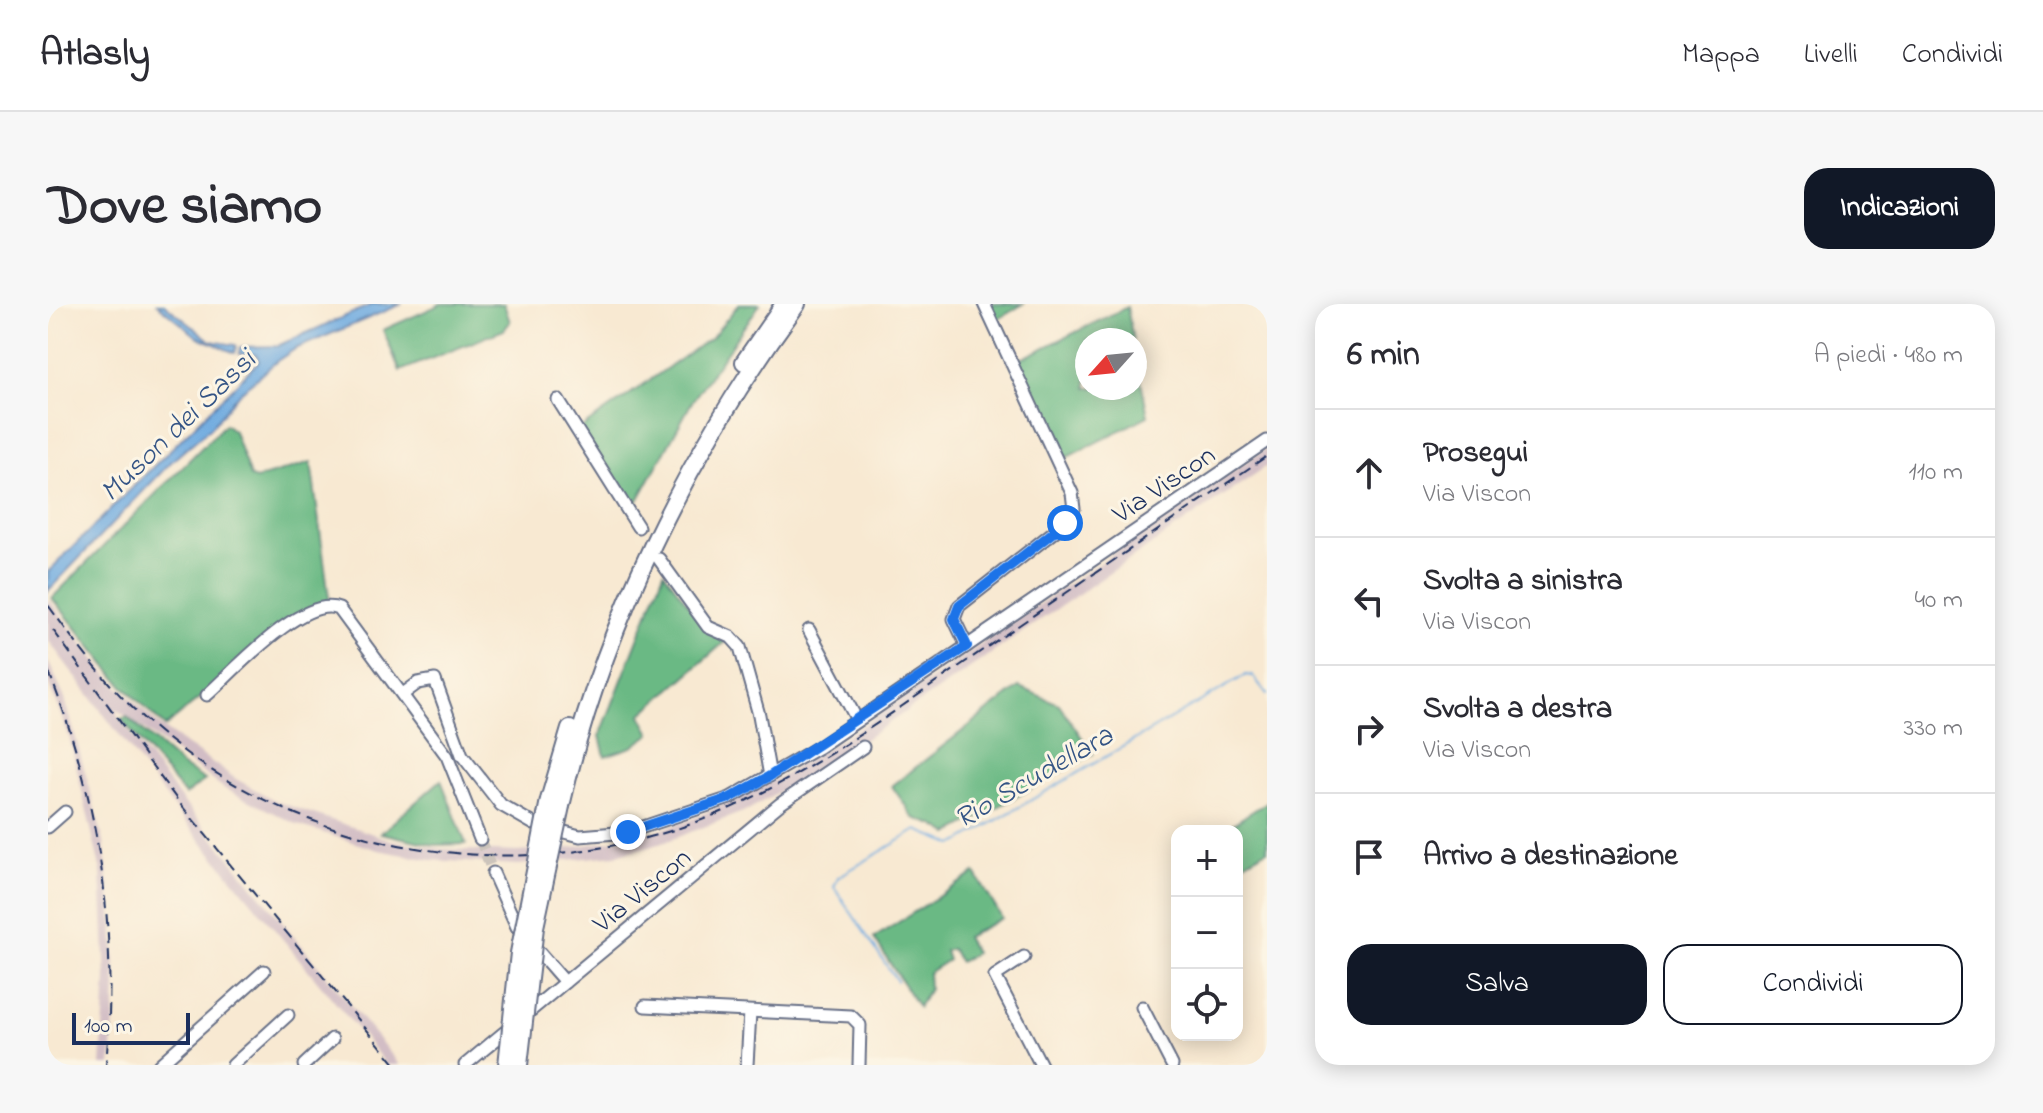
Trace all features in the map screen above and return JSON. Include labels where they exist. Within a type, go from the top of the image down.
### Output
[{"type":"highway","points":[[507,1065],[521,938],[596,652],[641,548],[706,422],[784,304]]},
{"type":"highway","points":[[519,1065],[535,927],[555,803],[605,658],[655,542],[720,421],[797,304]]},
{"type":"street","name":"Via Viscon","points":[[967,646],[956,628],[954,612],[1065,523],[1071,516],[1074,502],[984,304]]},
{"type":"street","points":[[558,400],[638,527]]},
{"type":"street","name":"Via Viscon","points":[[403,694],[418,683],[435,680],[470,770],[501,805],[534,824],[567,834],[592,837],[628,832],[730,798],[770,776],[1267,441]]},
{"type":"street","points":[[659,559],[708,627],[731,637],[740,647],[759,715],[770,776]]},
{"type":"street","points":[[207,695],[293,619],[307,611],[334,607],[403,694],[447,756],[480,839]]},
{"type":"street","points":[[809,630],[857,720]]},
{"type":"street","name":"Via Viscon","points":[[465,1065],[804,785],[863,747]]},
{"type":"street","points":[[48,827],[65,812]]},
{"type":"street","points":[[493,873],[517,927],[565,982]]},
{"type":"street","points":[[1024,957],[995,976],[1041,1065]]},
{"type":"street","points":[[159,1065],[264,971]]},
{"type":"street","points":[[645,1006],[851,1016],[860,1025],[859,1065]]},
{"type":"street","points":[[1142,1007],[1172,1065]]},
{"type":"street","points":[[747,1065],[750,1012]]},
{"type":"street","points":[[233,1065],[288,1015]]},
{"type":"street","points":[[304,1065],[332,1039]]},
{"type":"shaded area","points":[[1267,448],[1267,466],[849,750],[748,810],[662,843],[615,855],[518,865],[431,860],[378,850],[298,825],[225,789],[116,709],[118,717],[177,794],[400,1065],[387,1065],[174,808],[48,640],[48,599],[113,682],[160,726],[236,779],[278,802],[391,840],[442,849],[517,852],[563,849],[637,836],[686,822],[777,779],[868,722]]},
{"type":"shaded area","points":[[48,661],[65,699],[104,842],[113,922],[116,988],[111,1065],[101,1065],[106,979],[101,871],[69,736],[48,683]]},
{"type":"green space","points":[[441,304],[504,304],[510,322],[504,330],[400,371],[383,330]]},
{"type":"green space","points":[[739,304],[760,304],[693,400],[632,511],[580,429],[713,336]]},
{"type":"green space","points":[[990,304],[1023,304],[997,320]]},
{"type":"green space","points":[[1127,307],[1131,328],[1084,328]]},
{"type":"green space","points":[[1075,333],[1075,400],[1145,400],[1148,416],[1060,461],[1015,362]]},
{"type":"green space","points":[[225,424],[234,431],[250,477],[256,479],[311,462],[330,605],[306,610],[165,727],[123,686],[52,598]]},
{"type":"green space","points":[[664,572],[694,612],[728,639],[641,715],[651,734],[632,747],[605,756],[600,736]]},
{"type":"green space","points":[[1019,687],[1059,704],[1093,754],[949,834],[914,818],[892,786]]},
{"type":"green space","points":[[127,717],[181,765],[205,780],[185,795],[121,719]]},
{"type":"green space","points":[[441,780],[466,844],[434,845],[381,833]]},
{"type":"green space","points":[[1267,802],[1267,850],[1243,864],[1243,825],[1231,825]]},
{"type":"green space","points":[[975,873],[1002,918],[966,937],[975,953],[960,962],[951,949],[945,951],[948,960],[928,973],[929,989],[918,1007],[874,938]]},
{"type":"water","points":[[157,304],[164,304],[211,341],[236,345],[235,353],[196,336]]},
{"type":"water","points":[[373,304],[402,304],[295,349],[277,361],[238,394],[211,427],[172,461],[48,591],[48,572],[259,361],[256,354],[239,354],[240,347],[277,346]]},
{"type":"waterway","name":"Rio Scudellara","points":[[897,981],[834,887],[838,877],[917,830],[954,845],[1246,675],[1253,676],[1267,694]]},
{"type":"tunnel","points":[[480,839],[493,873]]},
{"type":"railway","points":[[48,605],[96,668],[150,724],[210,769],[276,805],[345,832],[418,848],[492,855],[567,852],[640,839],[712,816],[778,785],[871,727],[1267,456]]},
{"type":"railway","points":[[53,630],[181,805],[396,1065]]},
{"type":"railway","points":[[48,670],[80,766],[101,864],[109,963],[106,1065]]},
{"type":"route","points":[[628,832],[730,798],[819,747],[967,646],[956,628],[954,612],[1065,523]]},
{"type":"water label","name":"Muson dei Sassi","points":[[177,425]]}]
